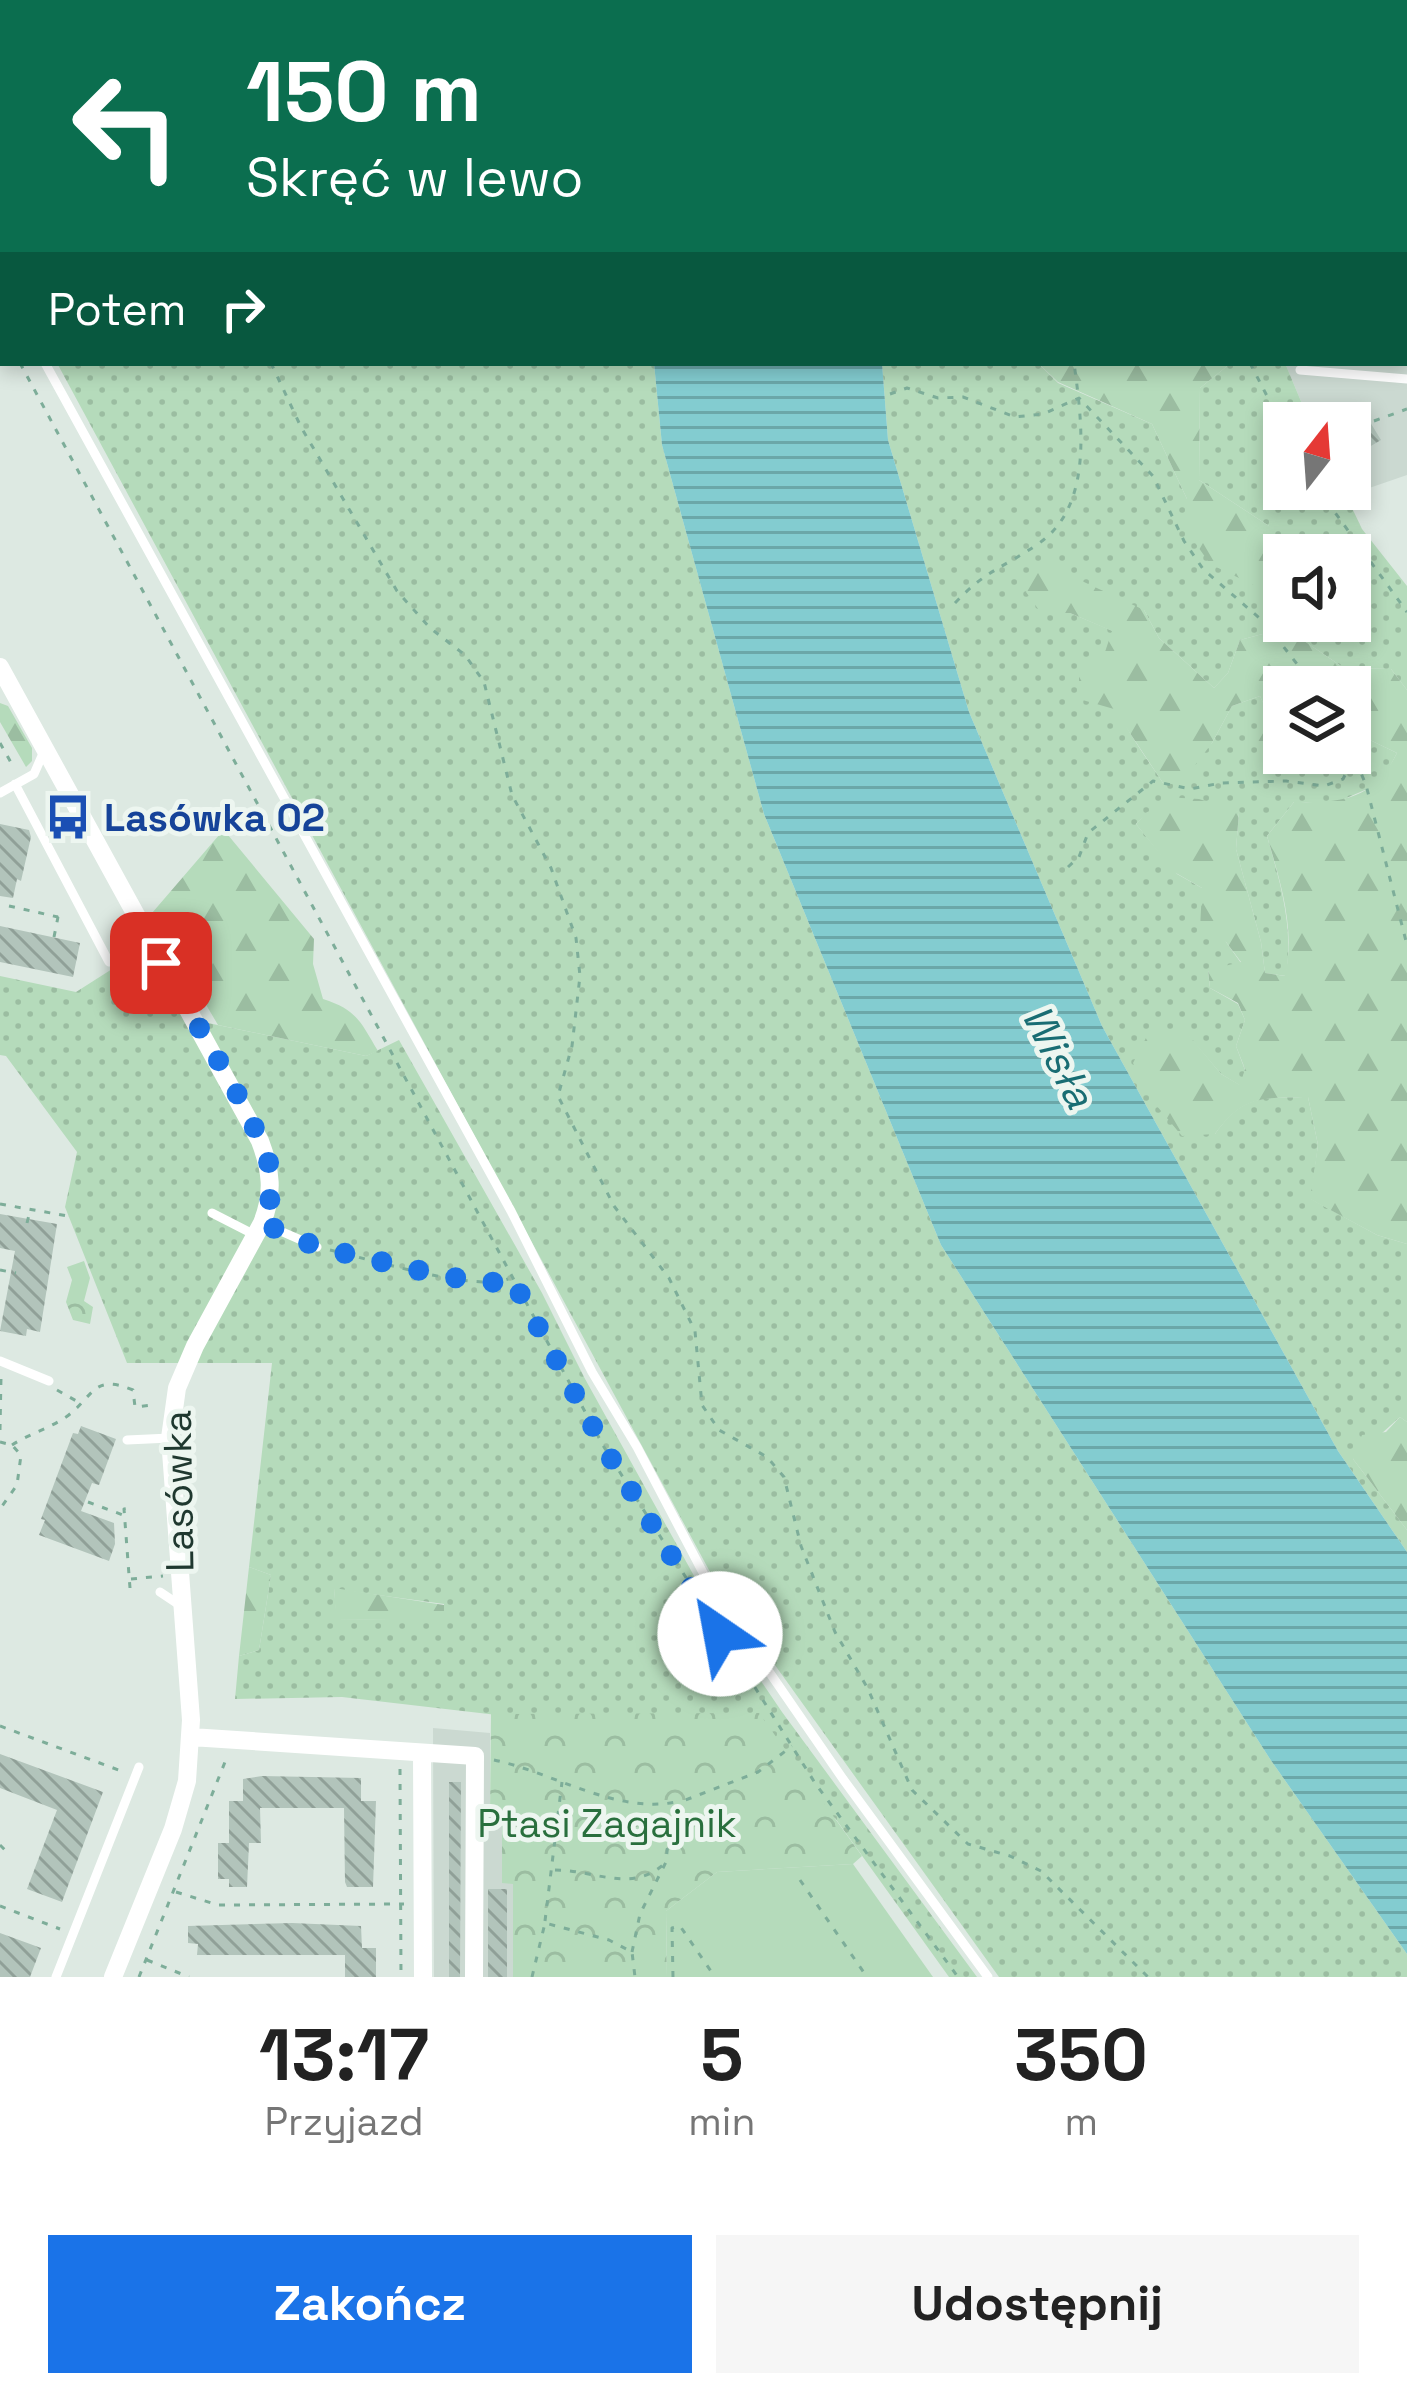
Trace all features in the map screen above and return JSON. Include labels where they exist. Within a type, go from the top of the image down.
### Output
[{"type":"street","name":"Lasówka","points":[[0,667],[260,1141],[272,1179],[269,1205],[259,1229],[177,1388],[170,1438],[191,1737],[183,1798],[113,1977]]},
{"type":"street","points":[[191,1737],[475,1756],[474,1977]]},
{"type":"street","points":[[422,1753],[423,1977]]},
{"type":"lane","points":[[47,366],[511,1211],[592,1372],[710,1586],[988,1977]]},
{"type":"lane","points":[[1300,370],[1407,379]]},
{"type":"lane","points":[[0,793],[34,774],[45,749]]},
{"type":"lane","points":[[15,784],[109,962]]},
{"type":"lane","points":[[212,1213],[317,1247]]},
{"type":"lane","points":[[1,1368],[49,1381]]},
{"type":"lane","points":[[127,1440],[170,1438]]},
{"type":"lane","points":[[160,1592],[181,1606]]},
{"type":"lane","points":[[56,1977],[139,1767]]},
{"type":"path","points":[[22,366],[615,1465],[792,1746],[958,1977]]},
{"type":"path","points":[[272,366],[301,427],[397,591],[430,628],[465,655],[484,682],[512,795],[551,868],[576,938],[580,976],[572,1046],[558,1096],[614,1206],[669,1278],[695,1331],[702,1405],[718,1430],[767,1457],[784,1477],[801,1546],[829,1619],[868,1689],[913,1790],[968,1844],[1041,1871],[1148,1977]]},
{"type":"path","points":[[955,603],[979,577],[1034,547],[1071,507],[1079,465],[1074,366]]},
{"type":"path","points":[[1252,366],[1270,402]]},
{"type":"path","points":[[890,394],[907,388],[938,398],[963,397],[1015,417],[1043,414],[1079,398]]},
{"type":"path","points":[[1079,398],[1153,476],[1203,569],[1265,623],[1299,666]]},
{"type":"path","points":[[1374,421],[1407,409]]},
{"type":"path","points":[[1333,510],[1407,612]]},
{"type":"path","points":[[0,743],[17,772],[26,767]]},
{"type":"path","points":[[1068,867],[1079,857],[1088,833],[1154,781],[1190,789],[1286,781],[1324,786],[1346,774]]},
{"type":"path","points":[[1360,774],[1407,945]]},
{"type":"path","points":[[9,906],[58,917],[80,906]]},
{"type":"path","points":[[54,937],[58,917]]},
{"type":"path","points":[[0,1204],[68,1216]]},
{"type":"path","points":[[27,1223],[30,1210]]},
{"type":"path","points":[[317,1247],[444,1276],[490,1283],[511,1277]]},
{"type":"path","points":[[0,1270],[16,1273]]},
{"type":"path","points":[[0,1430],[1,1368]]},
{"type":"path","points":[[12,1445],[67,1416],[93,1388],[115,1382],[133,1390],[135,1407],[157,1405]]},
{"type":"path","points":[[0,1442],[22,1455],[10,1498],[0,1509]]},
{"type":"path","points":[[88,1502],[124,1516]]},
{"type":"path","points":[[130,1588],[124,1509],[132,1508]]},
{"type":"path","points":[[129,1579],[166,1576]]},
{"type":"path","points":[[0,1726],[127,1773]]},
{"type":"path","points":[[475,1756],[646,1804],[682,1801],[758,1772],[792,1746]]},
{"type":"path","points":[[139,1977],[229,1752]]},
{"type":"path","points":[[400,1977],[401,1752]]},
{"type":"path","points":[[532,1977],[545,1923],[562,1780]]},
{"type":"path","points":[[635,1977],[632,1952],[640,1914],[666,1862],[670,1821],[682,1801]]},
{"type":"path","points":[[0,1845],[10,1855]]},
{"type":"path","points":[[553,1870],[577,1870],[632,1882],[652,1875],[666,1862]]},
{"type":"path","points":[[800,1880],[867,1977]]},
{"type":"path","points":[[152,1882],[218,1905],[422,1904]]},
{"type":"path","points":[[0,1906],[65,1930]]},
{"type":"path","points":[[545,1923],[609,1940],[632,1952]]},
{"type":"path","points":[[673,1977],[672,1928],[680,1926],[716,1977]]},
{"type":"path","points":[[123,1951],[190,1977]]},
{"type":"shaded area","points":[[1286,366],[1407,366],[1407,475],[1371,487],[1371,402],[1301,402]]},
{"type":"shaded area","points":[[433,1728],[490,1733],[490,1814],[502,1815],[502,1882],[513,1883],[513,1977],[434,1977]]},
{"type":"green space","points":[[59,366],[654,366],[662,445],[764,814],[941,1245],[1270,1759],[1407,1954],[1407,1977],[999,1977],[716,1583]]},
{"type":"green space","points":[[882,366],[1041,366],[1058,383],[1152,424],[1187,499],[1187,531],[1269,526],[1199,480],[1200,388],[1227,366],[1286,366],[1301,402],[1263,402],[1263,510],[1353,510],[1366,534],[1263,534],[1263,634],[1240,640],[1228,673],[1214,688],[1159,638],[1144,610],[1041,613],[1070,613],[1113,631],[1107,672],[1111,692],[1128,730],[1163,783],[1212,743],[1232,706],[1260,696],[1263,774],[1371,774],[1371,740],[1397,753],[1381,783],[1335,803],[1294,802],[1267,836],[1287,922],[1286,976],[1265,973],[1236,849],[1239,812],[1170,808],[1157,810],[1136,824],[1177,874],[1202,888],[1226,942],[1241,963],[1208,971],[1210,988],[1238,1004],[1245,1020],[1236,1046],[1245,1070],[1241,1086],[1221,1074],[1186,1033],[1215,1134],[1235,1111],[1255,1101],[1308,1097],[1318,1145],[1311,1199],[1377,1235],[1407,1244],[1407,1422],[1400,1417],[1353,1459],[1407,1530],[1407,1552],[1338,1451],[1102,1026],[969,712],[888,440]]},
{"type":"green space","points":[[1041,366],[1227,366],[1200,388],[1199,480],[1269,526],[1270,534],[1263,534],[1263,590],[1210,564],[1187,531],[1187,499],[1152,424],[1058,382]]},
{"type":"green space","points":[[1371,540],[1407,586],[1407,690],[1391,669],[1341,666],[1306,642],[1371,642]]},
{"type":"green space","points":[[1039,561],[1144,610],[1159,638],[1214,688],[1228,673],[1240,640],[1263,634],[1263,642],[1306,642],[1341,666],[1263,666],[1263,703],[1260,696],[1232,706],[1212,743],[1180,785],[1163,783],[1114,709],[1079,699],[1079,666],[1105,652],[1112,631],[1070,613],[1041,613],[1026,592]]},
{"type":"green space","points":[[1371,669],[1391,669],[1407,690],[1407,1244],[1377,1235],[1310,1199],[1318,1145],[1308,1097],[1255,1101],[1235,1112],[1215,1134],[1182,1136],[1156,1105],[1133,1063],[1148,1034],[1187,1033],[1221,1074],[1240,1085],[1245,1069],[1236,1046],[1245,1020],[1238,1003],[1210,988],[1208,970],[1241,962],[1226,942],[1200,930],[1202,888],[1174,872],[1136,824],[1147,812],[1162,808],[1165,797],[1199,799],[1239,812],[1236,849],[1265,973],[1285,976],[1288,923],[1267,836],[1294,802],[1342,799],[1367,789],[1397,753],[1371,740]]},
{"type":"green space","points":[[0,703],[8,706],[32,748],[32,761],[26,767],[0,722]]},
{"type":"green space","points":[[1263,725],[1263,758],[1262,758],[1254,736]]},
{"type":"green space","points":[[232,820],[228,835],[314,939],[313,964],[323,999],[356,1018],[378,1051],[366,1056],[218,1025],[152,913]]},
{"type":"green space","points":[[142,950],[184,1018],[366,1056],[399,1040],[714,1612],[977,1977],[949,1977],[835,1818],[515,1717],[342,1697],[235,1699],[239,1656],[259,1650],[271,1575],[249,1567],[272,1363],[127,1363],[65,1207],[77,1152],[6,1056],[0,1055],[0,976],[76,992]],"holes":[[[334,1589],[444,1604],[444,1620],[337,1619]]]},
{"type":"green space","points":[[84,1261],[90,1278],[84,1301],[93,1307],[90,1324],[73,1320],[66,1302],[72,1280],[67,1267]]},
{"type":"green space","points":[[1400,1417],[1407,1422],[1407,1530],[1353,1459],[1362,1435],[1386,1432]]},
{"type":"green space","points":[[249,1567],[271,1575],[259,1650],[239,1656]]},
{"type":"green space","points":[[334,1588],[444,1605],[444,1621],[336,1619]]},
{"type":"green space","name":"Ptasi Zagajnik","points":[[759,1713],[862,1856],[853,1864],[717,1872],[666,1911],[667,1977],[513,1977],[513,1884],[502,1883],[502,1816],[490,1814],[491,1714]]},
{"type":"green space","points":[[853,1864],[933,1977],[667,1977],[666,1911],[717,1872]]},
{"type":"water","name":"Wisła","points":[[654,366],[882,366],[888,440],[969,712],[1102,1026],[1338,1451],[1407,1552],[1407,1954],[1270,1759],[941,1245],[764,814],[662,445]]},
{"type":"building","points":[[1371,424],[1381,440],[1371,446]]},
{"type":"building","points":[[0,824],[29,830],[31,837],[13,898],[0,896]]},
{"type":"building","points":[[0,926],[80,943],[73,977],[0,962]]},
{"type":"building","points":[[0,1214],[57,1224],[40,1332],[27,1329],[26,1336],[0,1331],[15,1251],[0,1248]]},
{"type":"building","points":[[81,1426],[116,1439],[99,1485],[92,1483],[81,1511],[114,1523],[115,1544],[109,1561],[39,1535],[73,1433],[78,1434]]},
{"type":"building","points":[[0,1754],[103,1792],[62,1902],[27,1889],[57,1810],[0,1788]]},
{"type":"building","points":[[361,1778],[361,1801],[376,1801],[373,1887],[347,1887],[345,1882],[344,1808],[260,1808],[261,1843],[249,1843],[247,1887],[229,1887],[229,1879],[218,1879],[218,1843],[229,1843],[229,1801],[243,1801],[243,1779]]},
{"type":"building","points":[[449,1782],[461,1782],[460,1977],[449,1977]]},
{"type":"building","points":[[488,1889],[507,1889],[507,1977],[488,1977]]},
{"type":"building","points":[[188,1926],[361,1926],[362,1948],[376,1948],[376,1977],[345,1977],[345,1955],[197,1955],[198,1944],[188,1943]]},
{"type":"building","points":[[0,1933],[41,1948],[30,1977],[0,1977]]},
{"type":"place","name":"Lasówka 02","points":[[68,817]]},
{"type":"route","points":[[161,963],[260,1141],[272,1179],[262,1223],[317,1247],[444,1276],[490,1283],[511,1277],[604,1447],[720,1634]]}]
